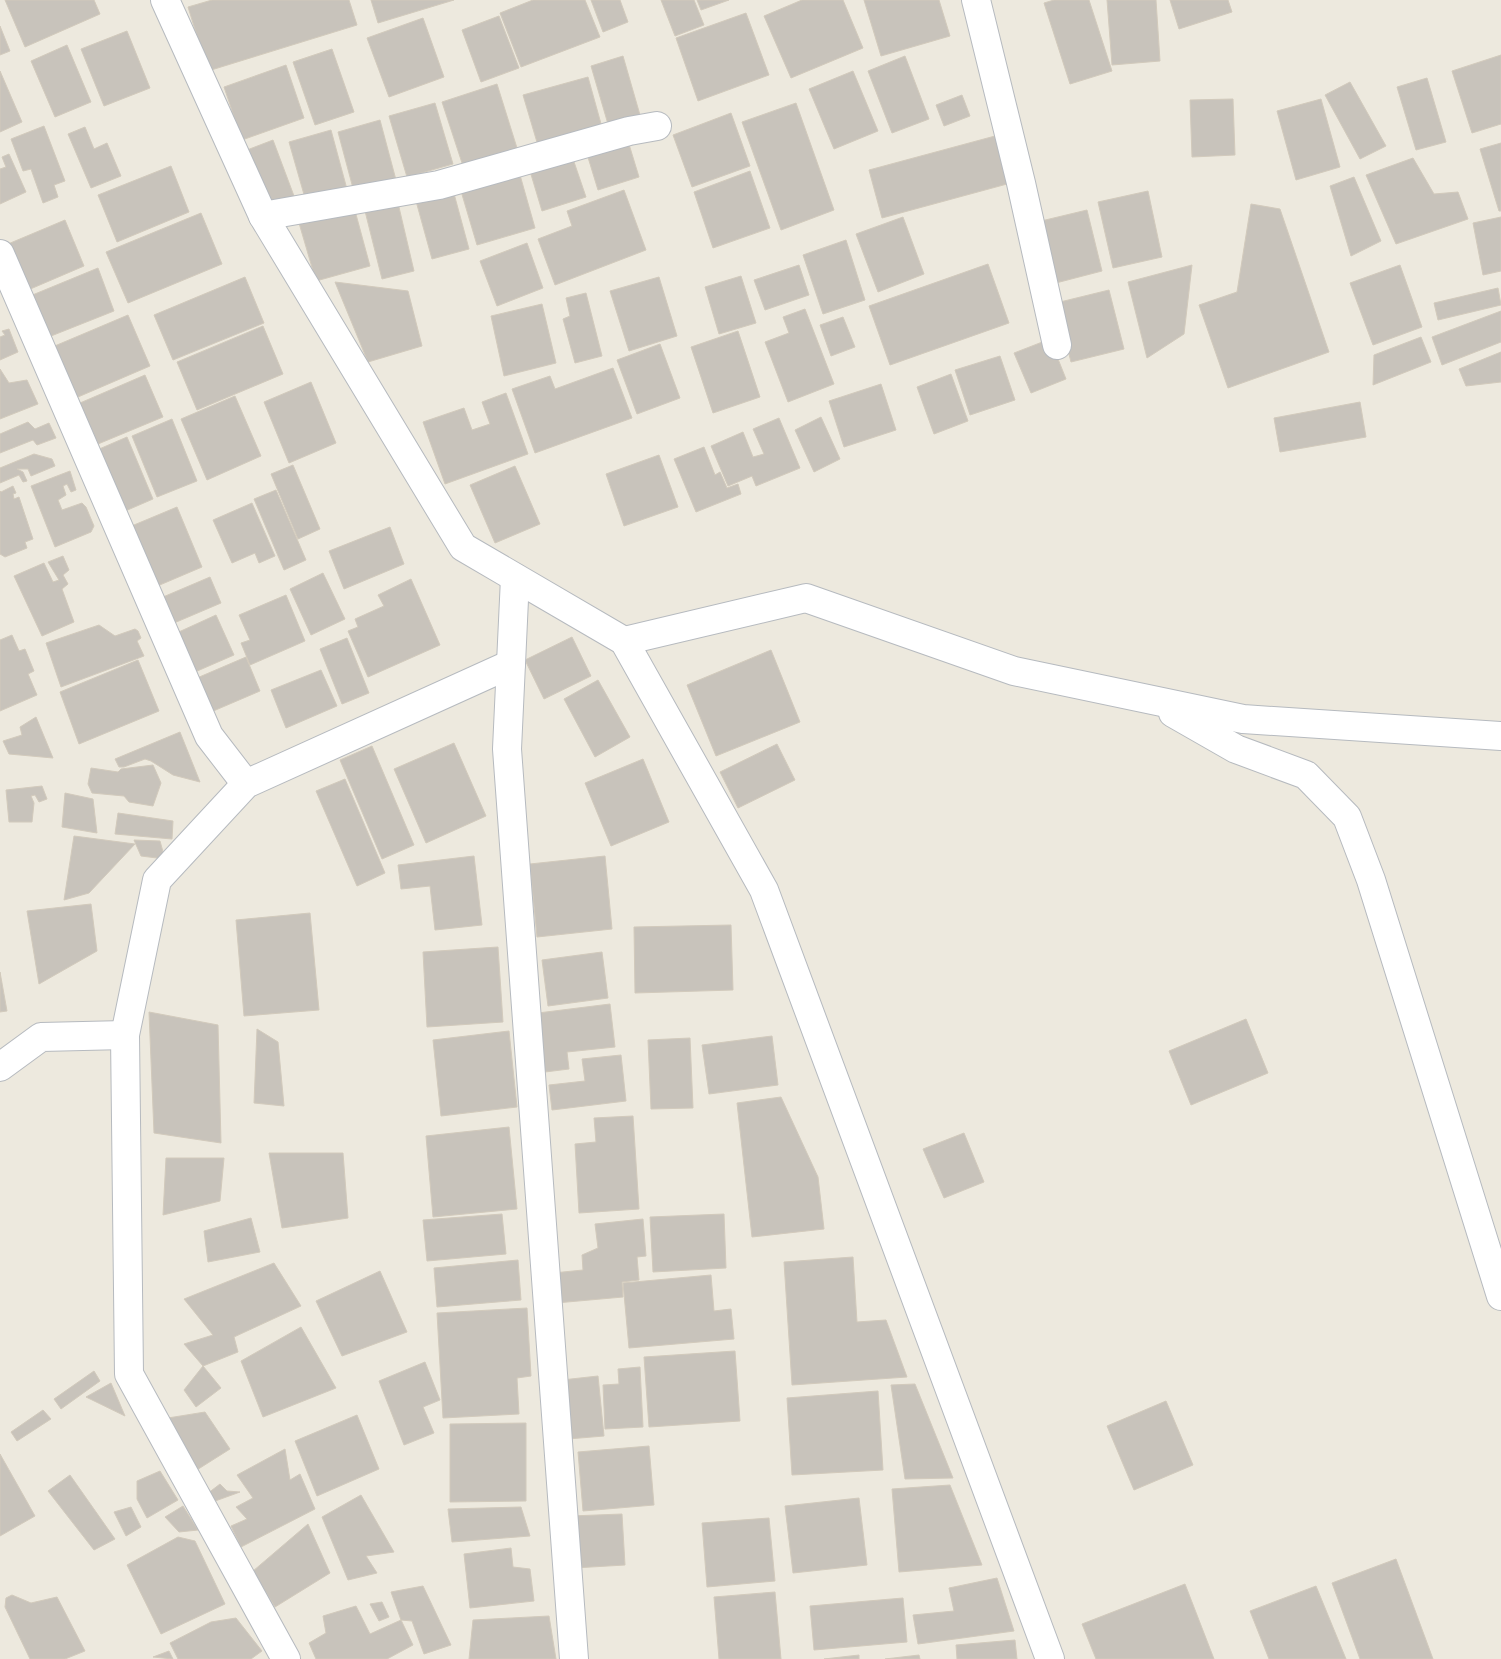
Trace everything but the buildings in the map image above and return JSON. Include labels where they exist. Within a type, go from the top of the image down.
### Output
[{"type":"street","points":[[165,0],[263,216],[463,547],[624,641],[764,890],[1050,1659]]},
{"type":"street","points":[[976,0],[1021,184],[1057,345]]},
{"type":"street","points":[[263,216],[439,185],[629,131],[657,126]]},
{"type":"street","points":[[0,254],[209,736],[246,784]]},
{"type":"street","points":[[515,578],[507,749],[574,1659]]},
{"type":"street","points":[[624,641],[806,598],[1014,671],[1243,720],[1501,736]]},
{"type":"street","points":[[286,1659],[129,1374],[125,1035],[157,880],[246,784],[511,664]]},
{"type":"street","points":[[1152,700],[1236,749],[1306,776],[1347,817],[1371,880],[1501,1296]]},
{"type":"street","points":[[0,1067],[40,1037],[125,1035]]}]
